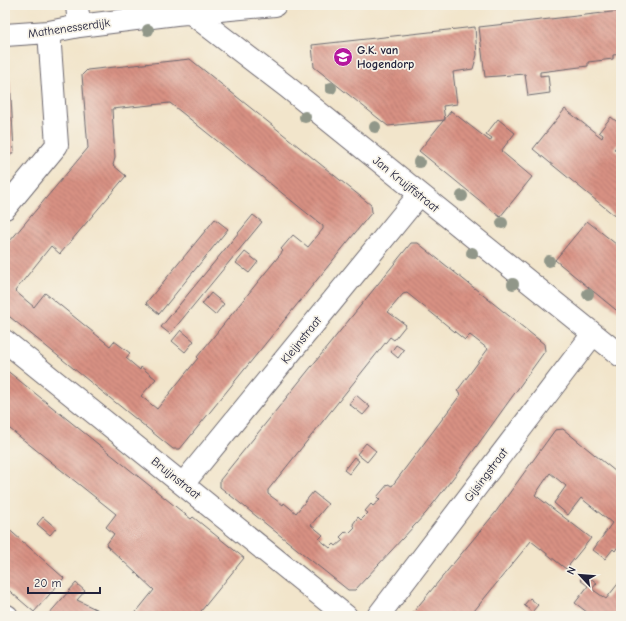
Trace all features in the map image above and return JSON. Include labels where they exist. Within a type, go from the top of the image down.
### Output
[{"type":"street","name":"Mathenesserdijk","points":[[5,35],[49,32],[78,16],[191,13],[275,5]]},
{"type":"street","name":"Jan Kruijffstraat","points":[[191,13],[286,86],[419,195],[621,356]]},
{"type":"street","points":[[5,208],[58,145],[49,32]]},
{"type":"street","name":"Kleijnstraat","points":[[183,484],[419,195]]},
{"type":"street","name":"Gijsingstraat","points":[[378,616],[593,334]]},
{"type":"street","name":"Bruijnstraat","points":[[5,341],[346,616]]},
{"type":"building","points":[[621,11],[621,54],[613,55],[613,59],[588,62],[588,66],[540,72],[540,76],[548,75],[550,93],[528,96],[525,74],[485,77],[479,27]]},
{"type":"building","points":[[475,27],[477,55],[473,69],[453,72],[457,104],[443,106],[445,120],[388,126],[314,67],[312,45]]},
{"type":"building","points":[[190,59],[371,205],[372,212],[180,449],[173,449],[5,313],[5,247],[88,148],[82,75],[87,70]],"holes":[[[170,103],[323,226],[323,229],[308,247],[293,235],[281,249],[283,251],[157,409],[141,396],[156,379],[141,367],[140,370],[126,358],[130,353],[114,341],[110,346],[45,293],[34,307],[15,291],[51,246],[60,254],[126,176],[113,165],[115,158],[112,109]]]},
{"type":"building","points":[[5,80],[10,80],[14,151],[5,162]]},
{"type":"building","points":[[565,109],[602,138],[603,135],[599,132],[611,117],[621,125],[621,141],[614,149],[621,155],[621,206],[614,215],[533,149]]},
{"type":"building","points":[[451,111],[490,141],[492,138],[486,134],[498,119],[515,133],[501,151],[532,177],[500,217],[419,151]]},
{"type":"building","points":[[253,215],[262,222],[170,334],[161,327]]},
{"type":"building","points":[[215,219],[228,229],[159,314],[146,303]]},
{"type":"building","points":[[587,221],[621,248],[621,314],[555,260]]},
{"type":"building","points":[[411,243],[418,243],[544,344],[545,351],[466,461],[426,513],[355,590],[348,590],[220,487],[220,480]],"holes":[[[407,293],[465,340],[470,335],[488,349],[457,391],[461,394],[392,486],[388,484],[377,497],[380,500],[373,506],[371,504],[365,511],[368,513],[361,520],[358,517],[353,524],[355,527],[349,533],[346,531],[340,537],[343,540],[336,546],[334,544],[330,548],[319,539],[323,535],[311,525],[328,504],[313,492],[296,513],[284,503],[283,505],[268,494],[268,490],[390,337],[394,340],[406,325],[388,312],[403,294]]]},
{"type":"building","points":[[245,252],[258,262],[249,273],[236,263]]},
{"type":"building","points":[[211,293],[224,304],[215,315],[202,304]]},
{"type":"building","points":[[181,330],[194,341],[185,352],[172,341]]},
{"type":"building","points":[[396,345],[404,350],[398,358],[391,352]]},
{"type":"building","points":[[5,369],[191,519],[193,517],[244,558],[197,616],[133,616],[154,590],[106,545],[114,534],[106,527],[116,514],[5,425]]},
{"type":"building","points":[[356,395],[370,407],[363,415],[349,404]]},
{"type":"building","points":[[563,429],[621,476],[621,542],[615,551],[613,549],[605,559],[593,550],[612,523],[581,498],[568,515],[554,503],[566,486],[550,473],[535,495],[591,538],[566,569],[531,541],[470,616],[410,616],[495,513],[555,430]]},
{"type":"building","points":[[366,443],[376,451],[367,462],[357,454]]},
{"type":"building","points":[[354,457],[359,461],[349,474],[344,470]]},
{"type":"building","points":[[43,517],[56,528],[50,535],[37,524]]},
{"type":"building","points":[[5,526],[64,578],[34,612],[5,587]]},
{"type":"building","points":[[585,574],[597,583],[592,589],[606,599],[621,580],[621,616],[592,616],[575,603],[588,586],[580,580]]},
{"type":"building","points":[[76,583],[85,591],[77,600],[110,616],[47,616]]},
{"type":"building","points":[[530,598],[538,605],[532,612],[524,605]]},
{"type":"place","name":"G.K. van Hogendorp","points":[[343,57]]}]
